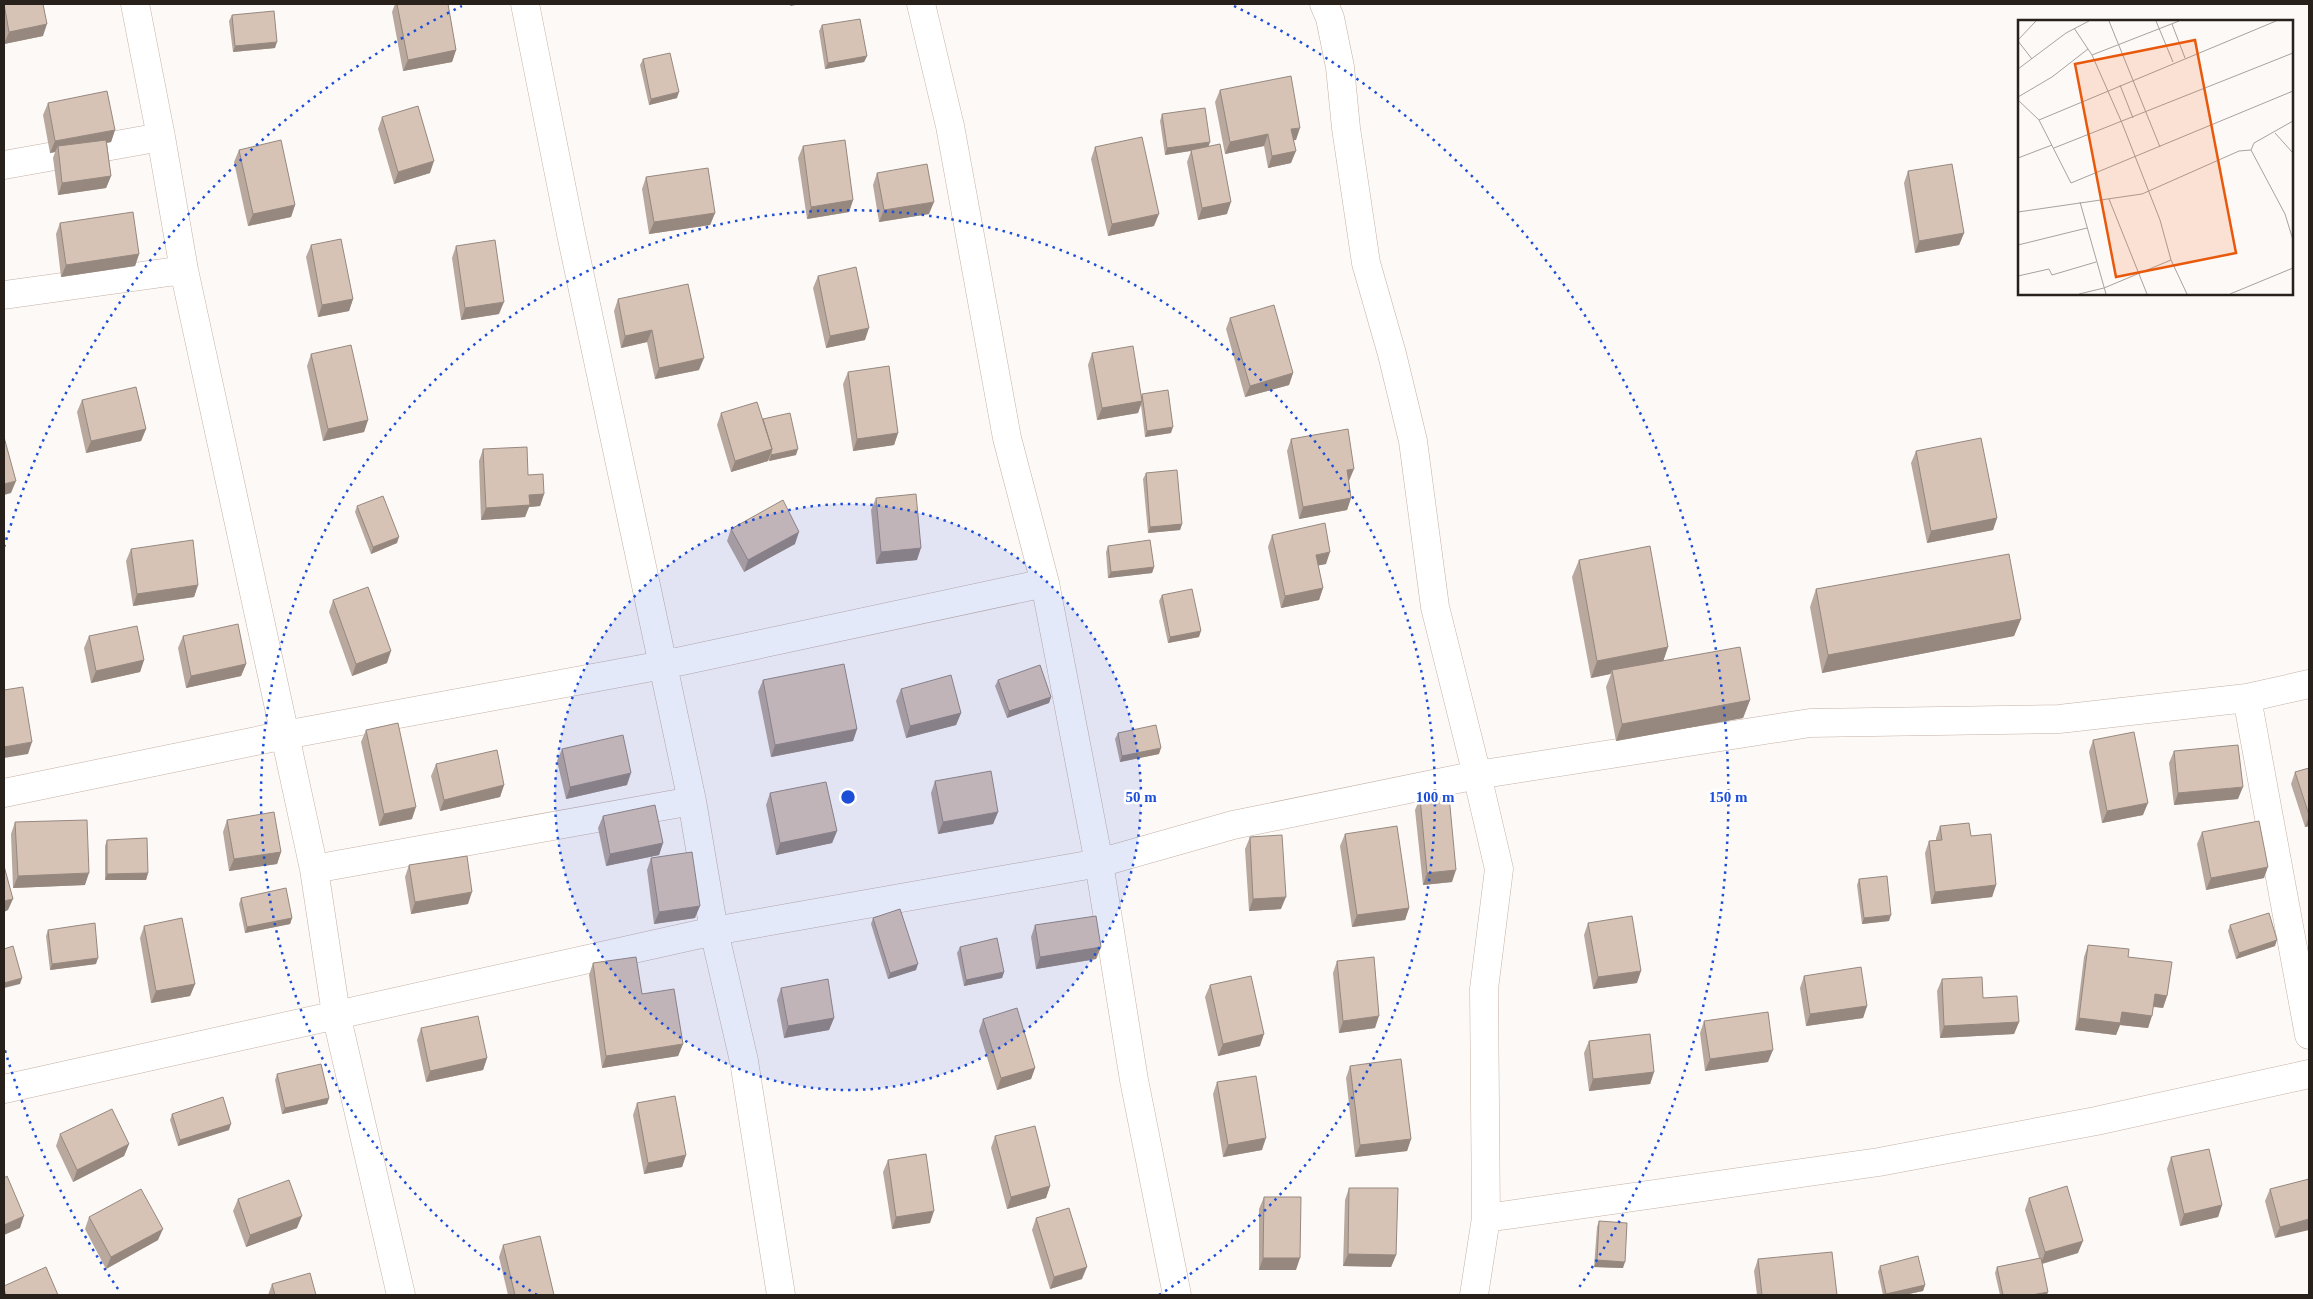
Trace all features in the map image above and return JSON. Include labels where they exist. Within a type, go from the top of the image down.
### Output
[{"type":"street","points":[[135,4],[184,270],[314,869],[336,1014],[401,1295]]},
{"type":"street","points":[[525,4],[571,234],[692,801],[714,931],[744,1061],[780,1295]]},
{"type":"street","points":[[921,4],[950,126],[1007,438],[1045,583],[1099,863],[1134,1080],[1177,1295]]},
{"type":"street","points":[[1324,4],[1340,67],[1346,128],[1366,263],[1392,354],[1413,441],[1434,607],[1477,775],[1498,869],[1484,989],[1486,1218],[1474,1295]]},
{"type":"street","points":[[4,165],[161,137]]},
{"type":"street","points":[[4,295],[184,270]]},
{"type":"street","points":[[4,793],[285,735],[663,665],[1045,583]]},
{"type":"street","points":[[4,1089],[714,931],[1099,863],[1233,825],[1477,775],[1810,723],[2059,719],[2247,698],[2309,684]]},
{"type":"street","points":[[2247,698],[2309,1035]]},
{"type":"street","points":[[314,869],[692,801]]},
{"type":"street","points":[[1486,1218],[1879,1162],[2096,1122],[2309,1074]]},
{"type":"building","points":[[4,4],[43,4],[47,24],[9,32]]},
{"type":"building","points":[[397,4],[448,4],[456,50],[408,60]]},
{"type":"building","points":[[274,11],[277,42],[235,46],[232,15]]},
{"type":"building","points":[[860,19],[867,56],[828,63],[822,25]]},
{"type":"building","points":[[670,53],[679,92],[651,99],[643,59]]},
{"type":"building","points":[[1291,76],[1300,128],[1291,129],[1296,151],[1272,156],[1268,134],[1230,142],[1220,90]]},
{"type":"building","points":[[107,91],[115,130],[55,141],[48,103]]},
{"type":"building","points":[[418,106],[434,161],[398,172],[382,117]]},
{"type":"building","points":[[1205,108],[1210,142],[1167,148],[1162,114]]},
{"type":"building","points":[[1142,137],[1159,214],[1112,224],[1095,147]]},
{"type":"building","points":[[106,140],[111,176],[62,183],[58,146]]},
{"type":"building","points":[[281,140],[295,205],[253,214],[239,150]]},
{"type":"building","points":[[845,140],[853,200],[811,207],[803,146]]},
{"type":"building","points":[[1220,144],[1231,202],[1202,208],[1191,150]]},
{"type":"building","points":[[927,164],[934,202],[884,210],[877,173]]},
{"type":"building","points":[[1952,164],[1964,233],[1919,241],[1908,171]]},
{"type":"building","points":[[708,168],[715,213],[654,222],[646,177]]},
{"type":"building","points":[[133,212],[139,254],[66,265],[60,223]]},
{"type":"building","points":[[341,239],[353,299],[322,305],[311,245]]},
{"type":"building","points":[[495,240],[504,302],[465,308],[456,246]]},
{"type":"building","points":[[856,267],[869,328],[830,336],[818,276]]},
{"type":"building","points":[[688,284],[704,358],[659,368],[652,330],[625,336],[618,299]]},
{"type":"building","points":[[1274,305],[1293,373],[1250,386],[1230,318]]},
{"type":"building","points":[[351,345],[368,420],[328,429],[311,354]]},
{"type":"building","points":[[1133,346],[1142,401],[1102,408],[1092,353]]},
{"type":"building","points":[[889,366],[898,433],[857,439],[848,372]]},
{"type":"building","points":[[136,387],[146,429],[91,441],[82,400]]},
{"type":"building","points":[[1168,390],[1173,427],[1147,431],[1142,394]]},
{"type":"building","points":[[757,402],[772,449],[735,461],[721,413]]},
{"type":"building","points":[[790,413],[798,449],[771,455],[772,449],[763,419]]},
{"type":"building","points":[[1348,429],[1354,469],[1347,470],[1351,498],[1303,507],[1291,439]]},
{"type":"building","points":[[4,437],[16,481],[4,484]]},
{"type":"building","points":[[1981,438],[1997,518],[1931,531],[1916,451]]},
{"type":"building","points":[[527,447],[528,475],[543,474],[544,494],[529,495],[530,505],[486,508],[483,449]]},
{"type":"building","points":[[1177,470],[1182,524],[1150,527],[1146,473]]},
{"type":"building","points":[[916,494],[921,548],[881,552],[876,498]]},
{"type":"building","points":[[383,496],[399,537],[373,547],[357,506]]},
{"type":"building","points":[[783,500],[799,532],[748,560],[731,529]]},
{"type":"building","points":[[1325,523],[1330,552],[1316,555],[1323,588],[1285,596],[1272,535]]},
{"type":"building","points":[[193,540],[198,585],[137,594],[131,549]]},
{"type":"building","points":[[1150,540],[1154,567],[1111,572],[1108,546]]},
{"type":"building","points":[[1650,546],[1668,647],[1597,661],[1579,560]]},
{"type":"building","points":[[2009,554],[2021,619],[1828,655],[1816,589]]},
{"type":"building","points":[[368,587],[391,651],[356,664],[333,600]]},
{"type":"building","points":[[1192,589],[1201,631],[1170,637],[1162,595]]},
{"type":"building","points":[[238,624],[246,664],[191,676],[183,636]]},
{"type":"building","points":[[137,626],[144,660],[96,671],[89,636]]},
{"type":"building","points":[[1740,647],[1750,700],[1622,724],[1612,670]]},
{"type":"building","points":[[844,664],[857,729],[775,745],[763,680]]},
{"type":"building","points":[[1040,665],[1051,697],[1009,711],[998,680]]},
{"type":"building","points":[[951,675],[961,713],[910,726],[901,689]]},
{"type":"building","points":[[23,687],[32,742],[4,747],[4,690]]},
{"type":"building","points":[[398,723],[416,807],[384,814],[366,730]]},
{"type":"building","points":[[1156,725],[1161,748],[1122,756],[1118,733]]},
{"type":"building","points":[[2134,732],[2148,803],[2107,811],[2093,740]]},
{"type":"building","points":[[623,735],[631,773],[570,787],[562,749]]},
{"type":"building","points":[[2238,745],[2243,787],[2178,793],[2174,751]]},
{"type":"building","points":[[497,750],[504,785],[444,800],[436,764]]},
{"type":"building","points":[[2309,768],[2309,815],[2295,772]]},
{"type":"building","points":[[991,771],[998,812],[943,822],[935,781]]},
{"type":"building","points":[[826,782],[837,831],[780,843],[770,793]]},
{"type":"building","points":[[1449,796],[1456,870],[1427,873],[1420,798]]},
{"type":"building","points":[[655,805],[663,843],[610,854],[603,816]]},
{"type":"building","points":[[274,812],[281,852],[234,859],[227,820]]},
{"type":"building","points":[[87,820],[89,873],[18,876],[15,822]]},
{"type":"building","points":[[2259,821],[2268,867],[2211,878],[2202,832]]},
{"type":"building","points":[[1969,823],[1971,836],[1991,834],[1996,885],[1935,892],[1929,841],[1942,840],[1940,826]]},
{"type":"building","points":[[1397,826],[1409,908],[1357,915],[1345,834]]},
{"type":"building","points":[[1282,835],[1286,897],[1253,899],[1250,837]]},
{"type":"building","points":[[147,838],[148,873],[107,874],[107,840]]},
{"type":"building","points":[[692,852],[700,906],[659,912],[651,858]]},
{"type":"building","points":[[467,856],[472,892],[415,902],[409,865]]},
{"type":"building","points":[[4,866],[13,899],[4,901]]},
{"type":"building","points":[[1887,876],[1891,915],[1864,918],[1859,879]]},
{"type":"building","points":[[286,888],[292,918],[247,927],[241,898]]},
{"type":"building","points":[[900,909],[918,964],[890,973],[873,918]]},
{"type":"building","points":[[2269,913],[2277,940],[2239,953],[2230,925]]},
{"type":"building","points":[[1096,916],[1101,947],[1040,957],[1035,925]]},
{"type":"building","points":[[1632,916],[1641,971],[1598,977],[1588,923]]},
{"type":"building","points":[[182,918],[195,984],[156,991],[144,926]]},
{"type":"building","points":[[95,923],[98,958],[52,964],[48,930]]},
{"type":"building","points":[[997,938],[1004,972],[966,980],[960,947]]},
{"type":"building","points":[[2088,945],[2129,949],[2128,957],[2172,962],[2167,996],[2155,994],[2152,1016],[2122,1012],[2120,1023],[2079,1018]]},
{"type":"building","points":[[13,946],[22,978],[4,983],[4,949]]},
{"type":"building","points":[[636,957],[642,994],[674,989],[683,1044],[606,1056],[593,963]]},
{"type":"building","points":[[1374,957],[1379,1016],[1343,1021],[1337,961]]},
{"type":"building","points":[[1861,967],[1867,1006],[1810,1014],[1804,976]]},
{"type":"building","points":[[1251,976],[1264,1034],[1223,1044],[1210,985]]},
{"type":"building","points":[[1982,977],[1983,998],[2017,996],[2019,1022],[1944,1026],[1942,979]]},
{"type":"building","points":[[828,979],[834,1018],[788,1026],[781,988]]},
{"type":"building","points":[[1017,1008],[1035,1068],[1001,1078],[983,1019]]},
{"type":"building","points":[[1768,1012],[1773,1050],[1710,1059],[1704,1021]]},
{"type":"building","points":[[478,1016],[487,1058],[430,1071],[421,1028]]},
{"type":"building","points":[[1650,1034],[1654,1072],[1593,1079],[1589,1041]]},
{"type":"building","points":[[1401,1059],[1411,1139],[1360,1145],[1350,1066]]},
{"type":"building","points":[[321,1064],[329,1098],[285,1108],[277,1074]]},
{"type":"building","points":[[1256,1076],[1266,1138],[1228,1145],[1217,1082]]},
{"type":"building","points":[[675,1096],[686,1155],[648,1163],[637,1103]]},
{"type":"building","points":[[223,1097],[231,1124],[180,1140],[172,1114]]},
{"type":"building","points":[[112,1109],[129,1144],[77,1170],[60,1134]]},
{"type":"building","points":[[1035,1126],[1050,1186],[1011,1197],[995,1136]]},
{"type":"building","points":[[2209,1149],[2222,1205],[2184,1214],[2171,1157]]},
{"type":"building","points":[[926,1154],[934,1211],[896,1217],[888,1160]]},
{"type":"building","points":[[7,1176],[24,1216],[4,1225],[4,1178]]},
{"type":"building","points":[[2309,1179],[2309,1219],[2280,1227],[2270,1189]]},
{"type":"building","points":[[289,1180],[302,1216],[250,1235],[238,1199]]},
{"type":"building","points":[[2067,1186],[2083,1241],[2045,1252],[2029,1198]]},
{"type":"building","points":[[1349,1188],[1398,1188],[1396,1255],[1348,1254]]},
{"type":"building","points":[[141,1189],[163,1229],[111,1257],[89,1217]]},
{"type":"building","points":[[1264,1197],[1301,1197],[1300,1258],[1263,1258]]},
{"type":"building","points":[[1069,1208],[1087,1267],[1054,1277],[1036,1218]]},
{"type":"building","points":[[1599,1221],[1627,1223],[1625,1262],[1597,1260]]},
{"type":"building","points":[[540,1236],[554,1295],[515,1295],[503,1245]]},
{"type":"building","points":[[1832,1252],[1837,1295],[1762,1295],[1758,1259]]},
{"type":"building","points":[[1918,1256],[1925,1285],[1886,1294],[1880,1266]]},
{"type":"building","points":[[2041,1258],[2048,1292],[2032,1295],[2003,1295],[1997,1267]]},
{"type":"building","points":[[46,1267],[58,1295],[6,1295],[4,1286]]},
{"type":"building","points":[[310,1273],[316,1295],[275,1295],[272,1284]]}]
